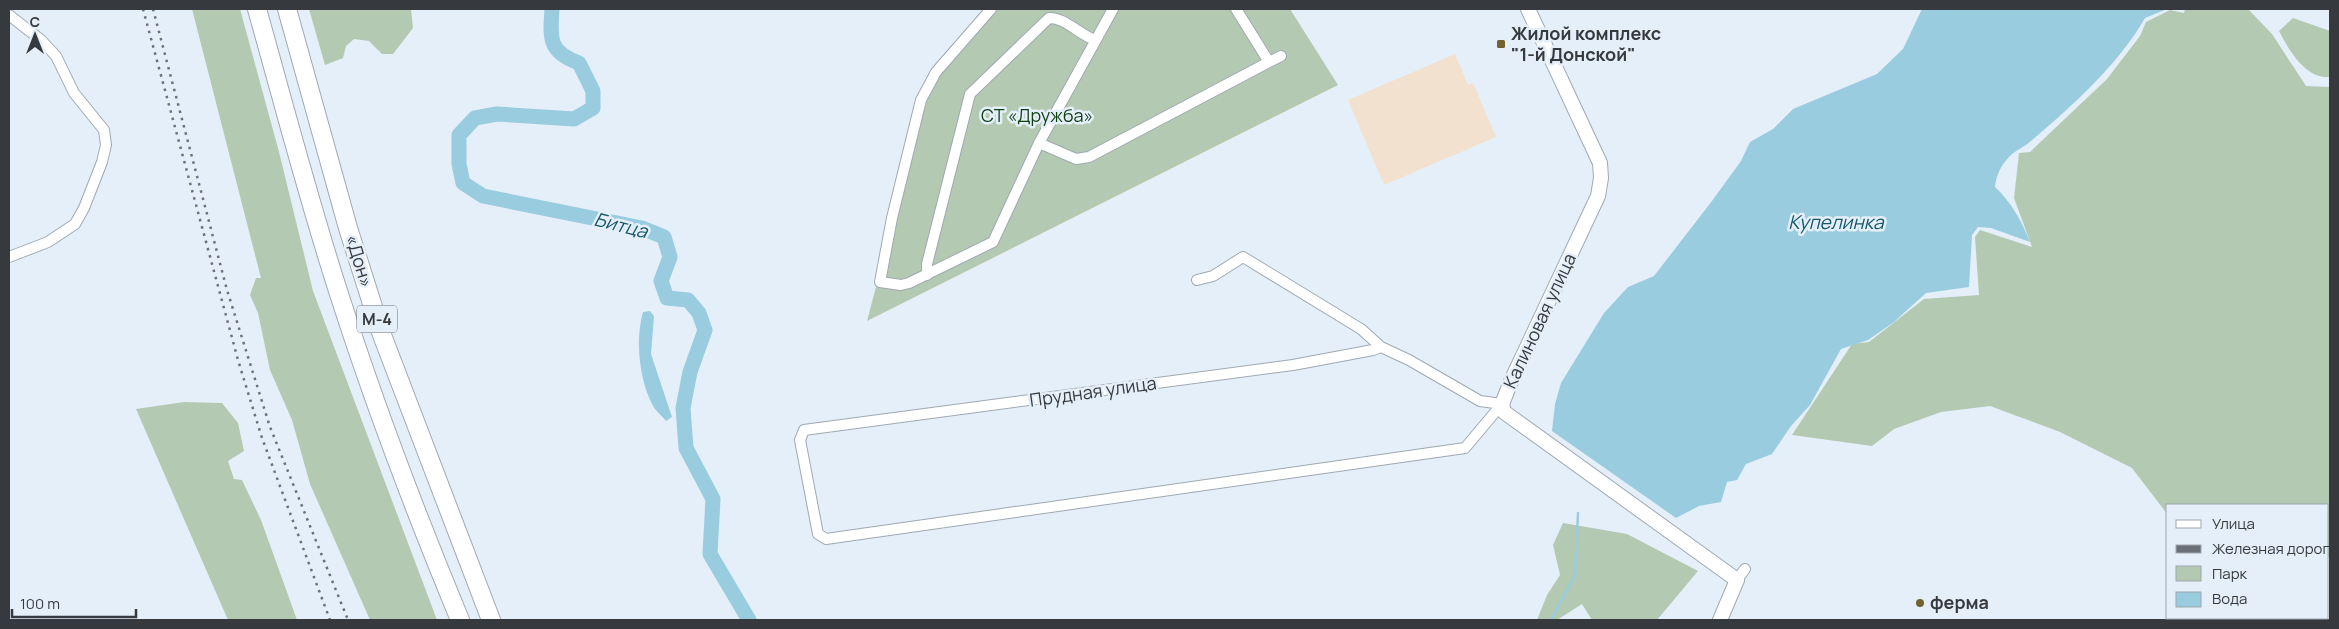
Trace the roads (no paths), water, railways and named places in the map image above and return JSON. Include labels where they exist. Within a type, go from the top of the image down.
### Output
[{"type":"highway","name":"«Дон»","points":[[257,9],[340,299],[421,526],[460,620]]},
{"type":"highway","name":"«Дон»","points":[[287,9],[348,228],[382,335],[491,620]]},
{"type":"street","points":[[990,9],[926,88],[911,138],[880,282],[901,285],[927,275],[993,242],[1039,143],[1113,9]]},
{"type":"street","points":[[1236,9],[1269,62]]},
{"type":"street","name":"Калиновая улица","points":[[1528,9],[1586,130],[1600,163],[1601,178],[1598,196],[1502,404],[1507,417],[1741,574],[1720,620]]},
{"type":"street","points":[[9,15],[41,40],[56,56],[74,93],[104,130],[106,145],[102,162],[84,208],[75,224],[48,242],[9,257]]},
{"type":"street","points":[[927,275],[927,264],[970,94],[1049,18],[1065,22],[1076,32],[1095,40]]},
{"type":"street","points":[[1039,143],[1076,159],[1089,157],[1281,56]]},
{"type":"street","points":[[1197,280],[1213,276],[1243,257],[1361,329],[1381,347],[1409,360],[1480,401],[1502,404]]},
{"type":"street","name":"Прудная улица","points":[[1381,347],[1293,365],[804,430],[800,440],[818,534],[826,539],[1465,448],[1502,404]]},
{"type":"water","name":"Купелинка","points":[[1922,9],[2167,9],[2145,18],[2122,52],[2093,84],[2029,143],[2011,155],[2001,167],[1995,187],[2015,212],[2030,242],[1991,228],[1978,227],[1972,235],[1969,287],[1926,293],[1894,322],[1868,340],[1841,349],[1810,405],[1791,426],[1772,454],[1746,464],[1737,480],[1727,482],[1721,502],[1699,506],[1676,518],[1552,431],[1555,404],[1561,383],[1604,313],[1628,287],[1654,276],[1741,161],[1750,142],[1773,129],[1793,109],[1877,74],[1903,49]]},
{"type":"water","points":[[650,311],[654,316],[651,354],[672,417],[666,421],[653,406],[648,396],[640,359],[639,334],[643,312]]},
{"type":"waterway","name":"Битца","points":[[552,9],[551,36],[553,43],[561,54],[579,63],[593,91],[593,108],[574,119],[497,114],[475,118],[459,135],[459,164],[463,183],[483,196],[642,228],[664,237],[670,257],[661,281],[667,298],[688,300],[699,313],[705,330],[690,372],[683,408],[686,448],[713,499],[710,554],[749,620]]},
{"type":"waterway","name":"Купелинка","points":[[1551,620],[1575,575],[1578,513]]},
{"type":"railway","points":[[143,9],[238,360],[262,438],[330,620]]},
{"type":"railway","points":[[153,9],[227,290],[270,427],[348,620]]},
{"type":"place","name":"Жилой комплекс \"1-й Донской\"","points":[[1501,44]]},
{"type":"place","name":"ферма","points":[[1920,603]]},
{"type":"park label","name":"СТ «Дружба»","points":[[1037,116]]}]
